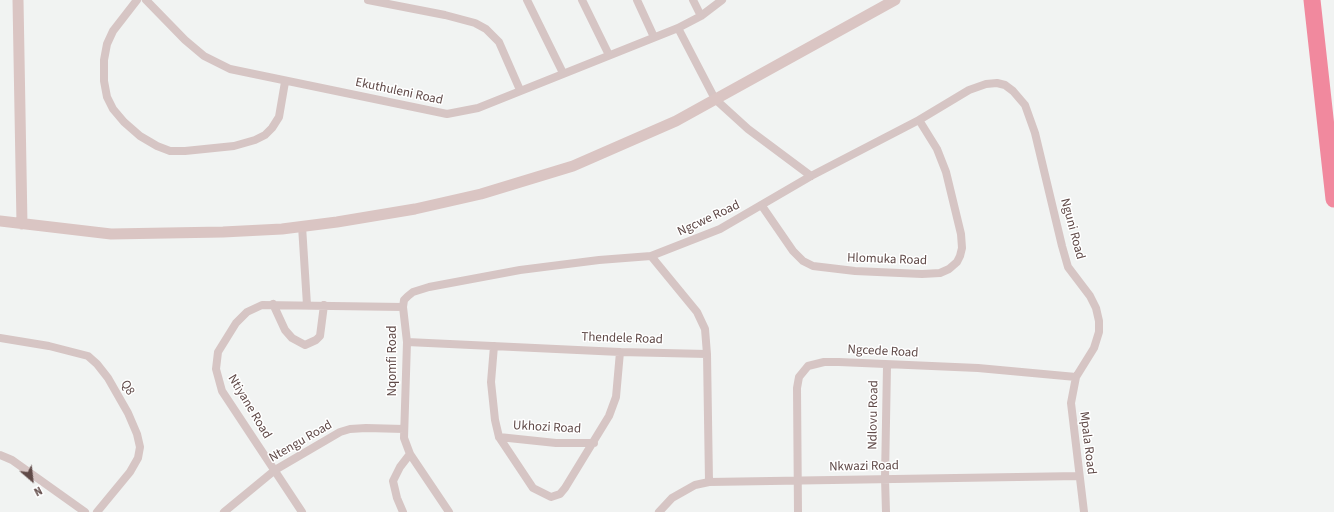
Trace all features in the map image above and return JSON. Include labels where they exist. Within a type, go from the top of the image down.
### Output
[{"type":"street","points":[[18,0],[22,224]]},
{"type":"street","points":[[137,0],[113,31],[104,60],[104,81],[107,97],[113,109],[124,122],[140,136],[157,146],[170,150],[185,151],[234,146],[255,140],[265,135],[272,128],[279,117],[285,82]]},
{"type":"street","name":"Ekuthuleni Road","points":[[146,0],[185,40],[204,56],[230,68],[285,82],[447,114],[478,108],[678,28],[701,16],[722,0]]},
{"type":"street","points":[[368,0],[445,15],[475,23],[486,29],[499,42],[520,90]]},
{"type":"street","points":[[527,0],[563,73]]},
{"type":"street","points":[[582,0],[609,55]]},
{"type":"street","points":[[636,0],[654,37]]},
{"type":"street","points":[[693,0],[701,16]]},
{"type":"street","points":[[0,221],[111,234],[223,232],[302,226],[415,209],[481,194],[573,166],[676,121],[895,0]]},
{"type":"street","points":[[678,28],[715,99],[748,129],[811,176]]},
{"type":"street","name":"Ngcwe Road","points":[[403,307],[404,300],[413,292],[441,284],[520,270],[599,260],[651,256],[707,234],[762,206],[811,176],[919,120],[968,90],[986,84],[997,83],[1005,85]]},
{"type":"street","name":"Nguni Road","points":[[1005,85],[1013,91],[1025,105],[1035,133],[1068,267],[1090,296],[1100,321],[1099,332],[1094,348],[1076,377]]},
{"type":"street","name":"Hlomuka Road","points":[[762,206],[793,251],[803,261],[813,266],[855,271],[922,274],[940,273],[949,269],[957,262],[960,256],[962,248],[961,234],[946,172],[937,149],[919,120]]},
{"type":"street","points":[[302,226],[307,305]]},
{"type":"street","points":[[651,256],[697,312],[705,329],[707,354],[709,482]]},
{"type":"street","points":[[273,304],[285,330],[292,338],[305,345],[316,340],[320,336],[324,305]]},
{"type":"street","name":"Nqomfi Road","points":[[247,312],[262,305],[273,304],[403,307],[407,342],[404,438],[410,454],[449,512]]},
{"type":"street","name":"Ntiyane Road","points":[[247,312],[228,333],[218,352],[216,369],[222,390],[302,512]]},
{"type":"street","name":"Q8","points":[[0,338],[49,346],[88,356],[97,364],[108,378],[128,413],[137,434],[140,447],[138,458],[130,472],[97,512]]},
{"type":"street","name":"Thendele Road","points":[[407,342],[620,352],[707,354]]},
{"type":"street","name":"Ukhozi Road","points":[[494,346],[491,382],[495,420],[499,438],[533,488],[551,497],[560,494],[565,488],[609,416],[616,397],[620,352]]},
{"type":"street","name":"Ngcede Road","points":[[798,480],[797,388],[799,377],[803,370],[814,363],[824,362],[887,366],[978,368],[1076,377]]},
{"type":"street","name":"Ndlovu Road","points":[[886,512],[884,478],[887,366]]},
{"type":"street","name":"Mpala Road","points":[[1076,377],[1071,403],[1084,512]]},
{"type":"street","name":"Ntengu Road","points":[[224,512],[275,470],[321,442],[350,429],[404,429]]},
{"type":"street","name":"Ukhozi Road","points":[[499,438],[556,444],[594,442]]},
{"type":"street","points":[[403,512],[397,498],[393,481],[400,467],[410,454]]},
{"type":"street","points":[[0,455],[12,460],[85,512]]},
{"type":"street","name":"Nkwazi Road","points":[[659,512],[672,498],[695,485],[709,482],[1079,476]]},
{"type":"street","points":[[798,480],[798,512]]},
{"type":"waterway","points":[[1312,0],[1334,199]]}]
